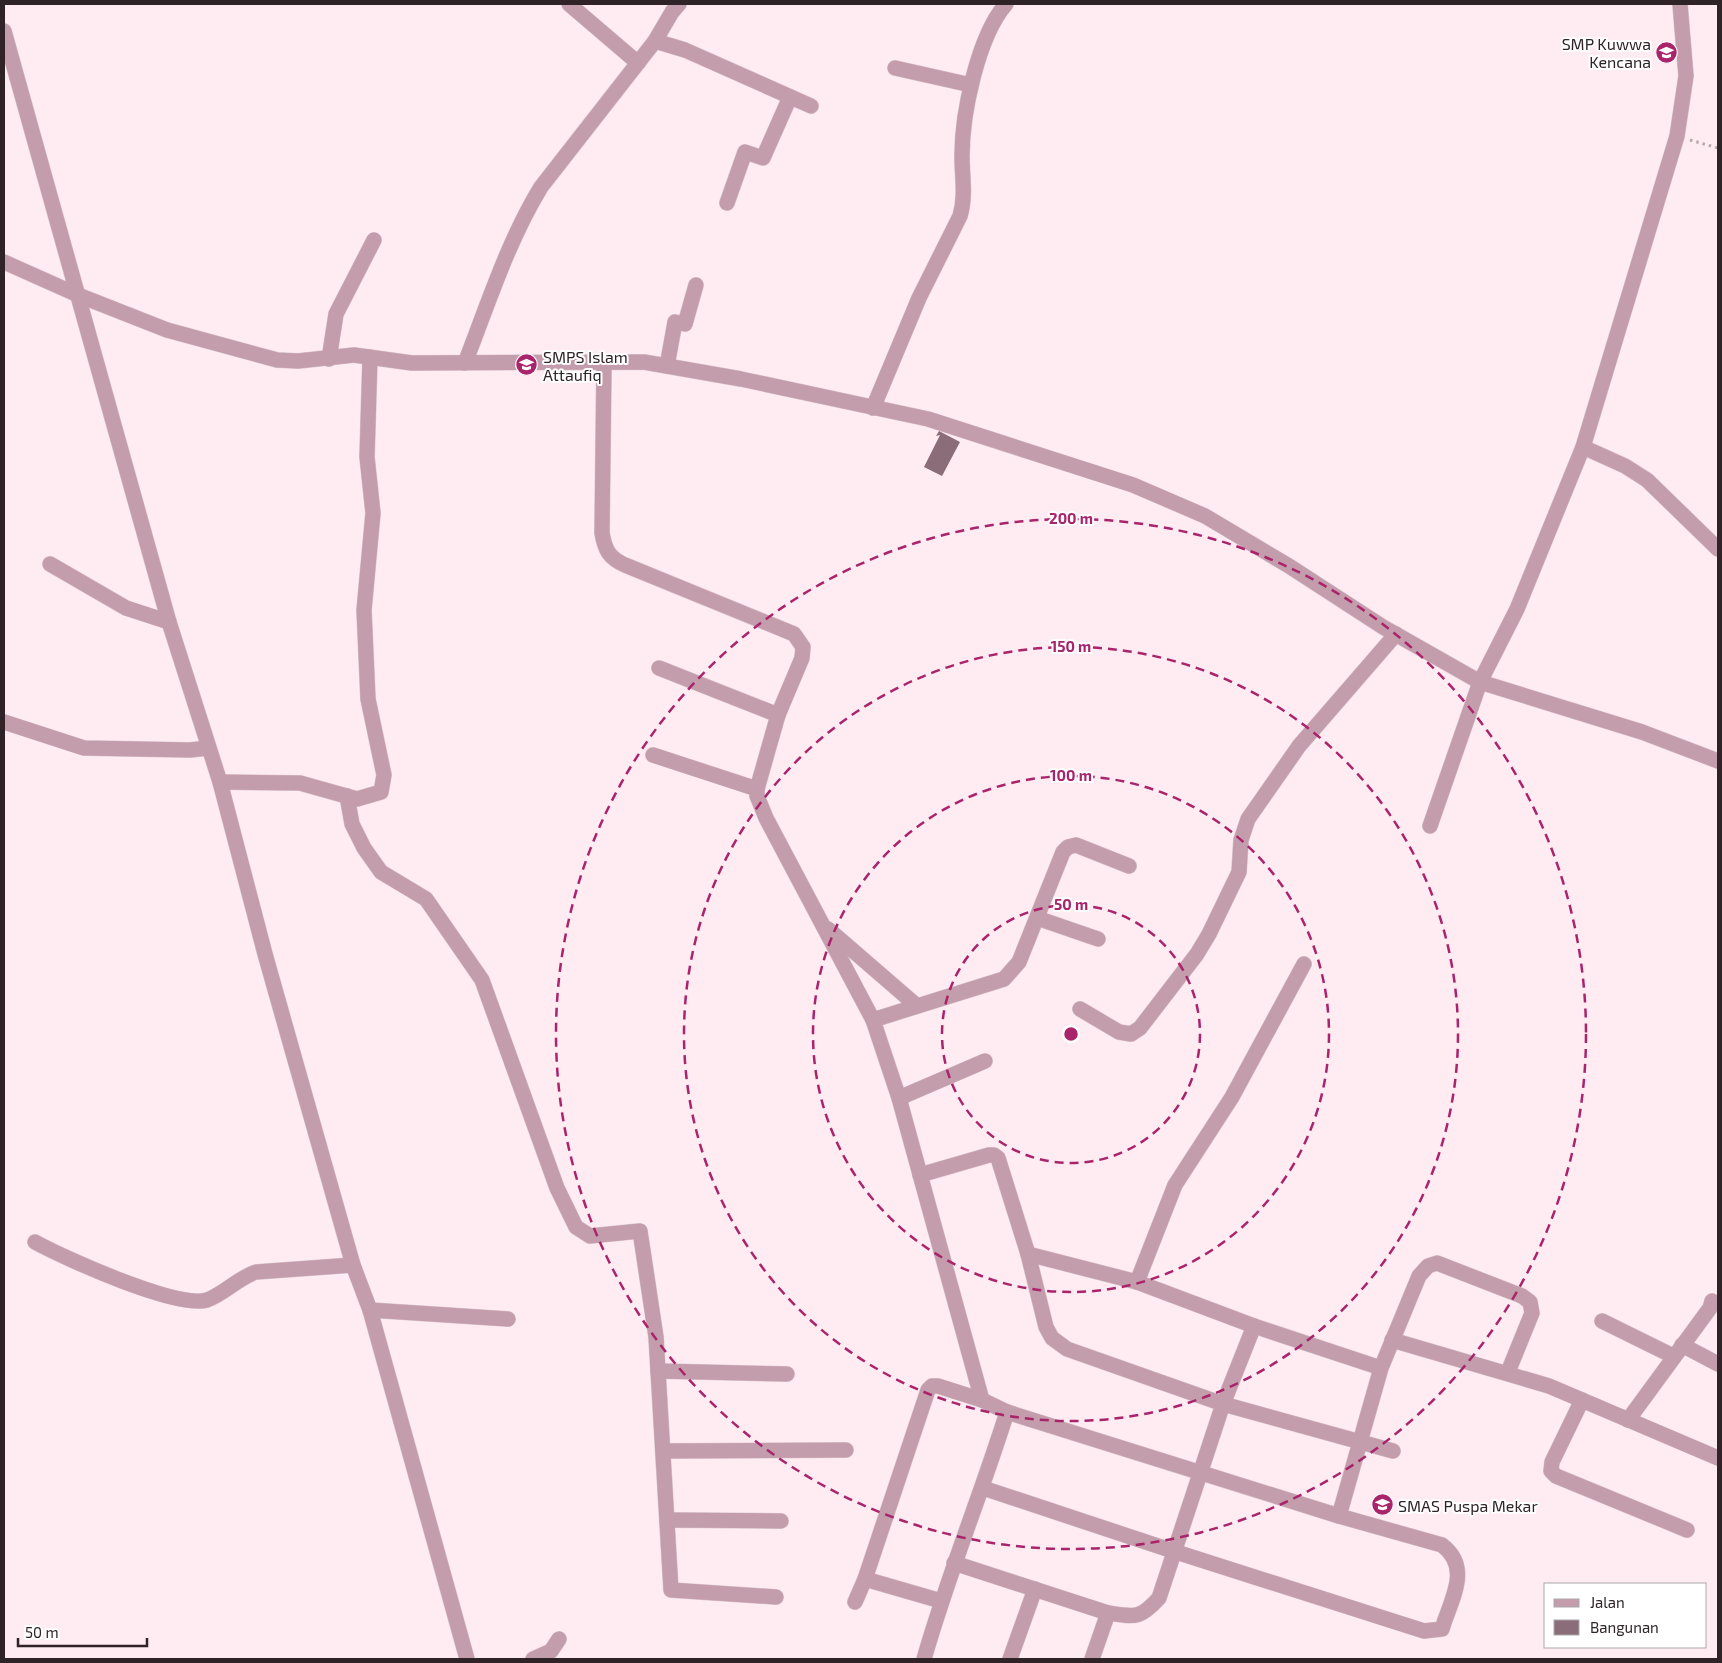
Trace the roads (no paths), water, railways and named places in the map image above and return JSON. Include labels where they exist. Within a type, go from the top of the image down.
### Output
[{"type":"street","points":[[569,4],[638,63]]},
{"type":"street","points":[[465,363],[518,227],[532,203],[542,187],[655,41],[672,12],[679,4]]},
{"type":"street","points":[[873,408],[919,298],[960,216],[964,202],[962,154],[966,106],[971,85],[991,28],[1006,4]]},
{"type":"street","points":[[1430,826],[1480,682],[1517,609],[1583,448],[1677,136],[1686,76],[1680,4]]},
{"type":"street","points":[[4,31],[169,622],[220,782],[265,954],[353,1265],[370,1310],[468,1659]]},
{"type":"street","points":[[655,41],[685,50],[811,106]]},
{"type":"street","points":[[895,68],[971,85]]},
{"type":"street","points":[[727,203],[745,152],[764,158],[790,97]]},
{"type":"street","points":[[329,358],[336,314],[374,240]]},
{"type":"street","points":[[4,262],[78,295],[167,330],[277,360],[298,361],[354,354],[412,362],[644,362],[750,381],[928,419],[1133,484],[1205,516],[1289,566],[1396,634],[1480,682],[1642,732],[1718,761]]},
{"type":"street","points":[[667,366],[675,322],[685,324],[696,285]]},
{"type":"street","points":[[220,782],[300,784],[357,799],[381,792],[384,775],[368,698],[364,610],[368,547],[373,513],[367,457],[370,357]]},
{"type":"street","points":[[604,362],[602,533],[607,553],[613,560],[794,634],[802,647],[802,658],[778,715],[757,789],[760,805],[873,1020],[899,1098],[982,1400]]},
{"type":"street","points":[[1583,448],[1625,466],[1647,480],[1718,549]]},
{"type":"street","points":[[50,564],[126,608],[169,622]]},
{"type":"street","points":[[1080,1009],[1119,1032],[1131,1034],[1140,1028],[1197,954],[1209,934],[1239,872],[1241,840],[1248,819],[1294,753],[1396,634]]},
{"type":"street","points":[[660,668],[778,715]]},
{"type":"street","points":[[4,722],[84,748],[190,750],[208,748]]},
{"type":"street","points":[[653,755],[757,789]]},
{"type":"street","points":[[347,796],[352,824],[364,848],[381,872],[426,899],[482,980],[557,1188],[576,1227],[590,1236],[640,1232],[656,1337],[671,1590],[776,1597]]},
{"type":"street","points":[[873,1020],[1004,979],[1014,971],[1020,962],[1063,852],[1068,847],[1076,845],[1129,866]]},
{"type":"street","points":[[1037,918],[1098,939]]},
{"type":"street","points":[[821,923],[917,1006]]},
{"type":"street","points":[[1137,1282],[1175,1185],[1232,1097],[1304,964]]},
{"type":"street","points":[[899,1098],[985,1061]]},
{"type":"street","points":[[920,1175],[994,1155],[998,1158],[1028,1254],[1046,1327],[1052,1338],[1067,1349],[1223,1404],[1393,1451]]},
{"type":"street","points":[[35,1242],[98,1272],[189,1301],[206,1300],[243,1276],[256,1272],[353,1265]]},
{"type":"street","points":[[1028,1254],[1137,1282],[1254,1326],[1381,1368]]},
{"type":"street","points":[[1339,1516],[1381,1368],[1419,1276],[1428,1266],[1437,1263],[1522,1296],[1530,1302],[1532,1313],[1508,1372]]},
{"type":"street","points":[[1628,1420],[1677,1350],[1710,1308],[1712,1301]]},
{"type":"street","points":[[370,1310],[508,1319]]},
{"type":"street","points":[[1602,1321],[1718,1364]]},
{"type":"street","points":[[954,1563],[1108,1613],[1131,1616],[1145,1613],[1159,1598],[1223,1404],[1254,1326]]},
{"type":"street","points":[[1392,1340],[1508,1372],[1582,1400],[1718,1458]]},
{"type":"street","points":[[658,1370],[787,1374]]},
{"type":"street","points":[[855,1602],[865,1579],[928,1390],[932,1386],[938,1386],[982,1400],[1007,1412],[1200,1473],[1339,1516],[1442,1545],[1452,1552],[1458,1565],[1458,1577],[1442,1629],[1424,1631],[1173,1552],[983,1488]]},
{"type":"street","points":[[1582,1400],[1552,1462],[1551,1471],[1556,1476],[1687,1530]]},
{"type":"street","points":[[924,1659],[941,1601],[983,1488],[1007,1412]]},
{"type":"street","points":[[663,1451],[846,1450]]},
{"type":"street","points":[[667,1520],[781,1521]]},
{"type":"street","points":[[865,1579],[941,1601]]},
{"type":"street","points":[[1010,1659],[1034,1589]]},
{"type":"street","points":[[1092,1659],[1108,1613]]},
{"type":"street","points":[[533,1659],[551,1651],[558,1639]]},
{"type":"place","name":"SMP Kuwwa Kencana","points":[[1667,52]]},
{"type":"place","name":"SMPS Islam Attaufiq","points":[[527,365]]},
{"type":"place","name":"SMAS Puspa Mekar","points":[[1382,1505]]}]
